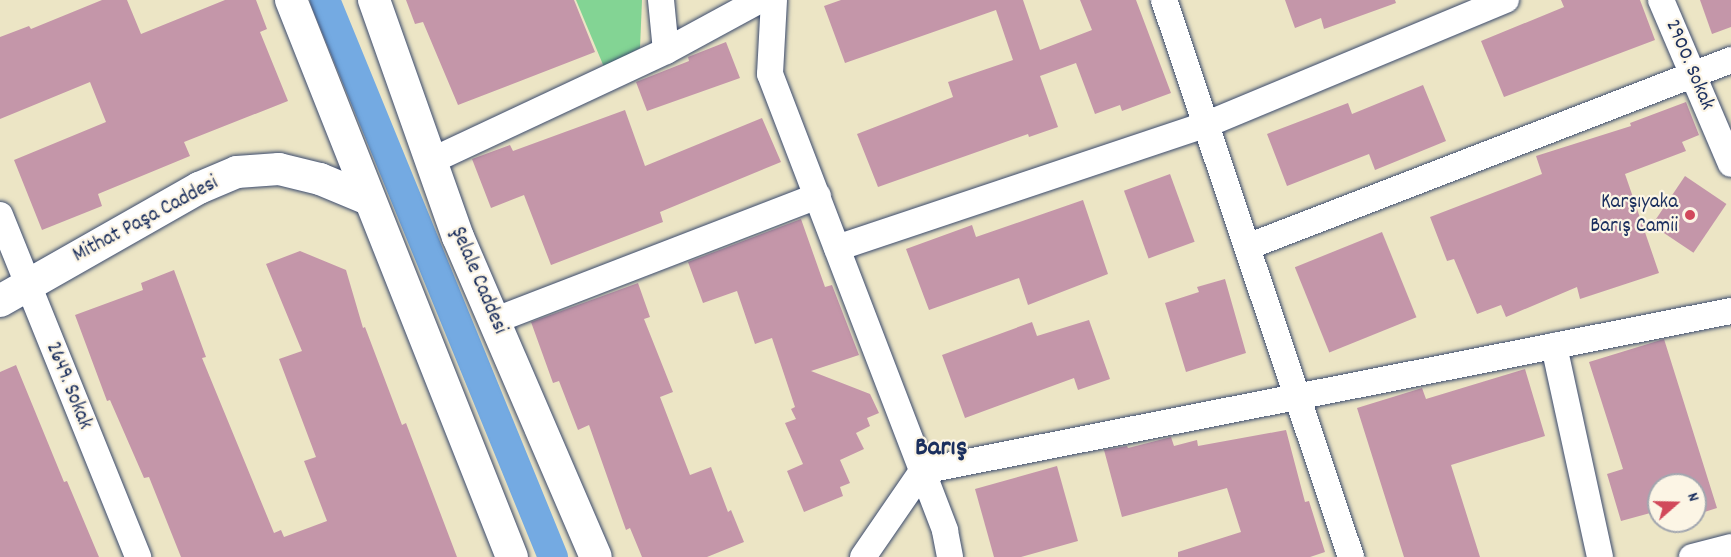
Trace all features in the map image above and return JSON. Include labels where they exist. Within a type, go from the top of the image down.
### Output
[{"type":"street","points":[[291,0],[368,199],[512,557]]},
{"type":"street","name":"Şelale Caddesi","points":[[374,0],[458,237],[496,320],[596,557]]},
{"type":"street","points":[[661,0],[666,51]]},
{"type":"street","points":[[431,160],[666,51],[760,0]]},
{"type":"street","points":[[774,0],[771,74],[945,531],[950,557]]},
{"type":"street","points":[[1164,0],[1351,557]]},
{"type":"street","points":[[837,248],[1205,125],[1506,0]]},
{"type":"street","name":"2900. Sokak","points":[[1661,0],[1731,164]]},
{"type":"street","points":[[1247,247],[1731,60]]},
{"type":"street","name":"Mithat Paşa Caddesi","points":[[0,301],[198,188],[237,172],[279,169],[320,179],[368,199]]},
{"type":"street","points":[[496,320],[818,196]]},
{"type":"street","name":"2649. Sokak","points":[[0,215],[6,249],[27,285],[138,557]]},
{"type":"street","points":[[863,557],[922,471],[1731,310]]},
{"type":"street","points":[[1554,346],[1600,557]]},
{"type":"street","points":[[1692,557],[1731,547]]},
{"type":"green space","points":[[576,0],[642,0],[640,48],[604,67]]},
{"type":"building","points":[[102,0],[127,0],[141,34],[225,0],[256,0],[267,29],[260,32],[288,101],[184,142],[190,156],[98,194],[102,206],[42,230],[14,160],[106,122],[90,82],[0,119],[0,37],[29,26],[31,29]]},
{"type":"building","points":[[406,0],[574,0],[595,52],[458,105],[423,22],[415,24]]},
{"type":"building","points":[[841,0],[1023,0],[1040,50],[1092,30],[1080,0],[1136,0],[1171,93],[1122,111],[1120,105],[1095,114],[1076,63],[1040,76],[1058,127],[1029,137],[1028,134],[878,187],[857,134],[953,97],[948,82],[1013,60],[996,10],[845,63],[824,6]]},
{"type":"building","points":[[1285,0],[1395,0],[1396,3],[1324,29],[1321,18],[1295,28]]},
{"type":"building","points":[[1561,0],[1640,0],[1655,40],[1504,97],[1481,41],[1564,7]]},
{"type":"building","points":[[1700,0],[1731,0],[1731,27],[1712,34]]},
{"type":"building","points":[[726,42],[740,78],[647,111],[636,82],[689,61],[688,57]]},
{"type":"building","points":[[1423,85],[1446,141],[1375,170],[1369,154],[1287,186],[1267,134],[1348,103],[1352,114]]},
{"type":"building","points":[[1686,102],[1699,135],[1682,142],[1686,151],[1625,174],[1659,273],[1580,299],[1577,287],[1506,317],[1501,305],[1477,314],[1454,259],[1447,261],[1430,217],[1542,174],[1536,156],[1631,126],[1630,123]]},
{"type":"building","points":[[625,110],[645,166],[762,118],[781,162],[660,212],[663,222],[551,265],[524,195],[491,208],[472,159],[510,145],[513,151]]},
{"type":"building","points":[[1170,174],[1195,242],[1149,258],[1124,191]]},
{"type":"building","name":"Karşıyaka Barış Camii","points":[[1685,176],[1726,204],[1693,253],[1652,225]]},
{"type":"building","points":[[1083,200],[1108,274],[1028,305],[1019,278],[929,310],[906,249],[972,225],[976,237]]},
{"type":"building","points":[[801,219],[825,287],[832,285],[859,355],[811,371],[870,394],[879,413],[867,418],[870,426],[856,433],[864,449],[840,460],[850,483],[840,487],[843,496],[804,512],[787,471],[803,464],[785,423],[796,419],[791,409],[795,407],[772,338],[755,344],[737,291],[703,303],[688,262]]},
{"type":"building","points":[[1382,232],[1416,317],[1329,353],[1295,267]]},
{"type":"building","points":[[300,251],[346,270],[363,328],[365,327],[402,425],[406,423],[457,557],[181,557],[149,477],[144,478],[110,400],[107,401],[75,315],[143,290],[141,283],[174,270],[206,357],[202,358],[274,533],[281,530],[284,537],[327,521],[304,461],[316,457],[279,359],[302,351],[266,264]]},
{"type":"building","points":[[1225,279],[1246,353],[1186,372],[1165,303],[1199,292],[1197,287]]},
{"type":"building","points":[[638,283],[650,317],[644,319],[673,392],[660,397],[690,475],[711,467],[728,512],[731,510],[744,542],[707,557],[642,557],[630,528],[626,530],[589,425],[578,430],[559,381],[553,383],[531,322]]},
{"type":"building","points":[[1089,320],[1110,379],[1078,390],[1074,378],[965,418],[942,355],[1032,322],[1037,336]]},
{"type":"building","points":[[1664,339],[1706,473],[1647,473],[1647,514],[1621,521],[1607,474],[1623,469],[1589,362]]},
{"type":"building","points":[[16,365],[64,482],[67,481],[99,557],[0,557],[0,372]]},
{"type":"building","points":[[1525,369],[1545,436],[1451,465],[1480,557],[1404,557],[1357,408],[1422,388],[1426,399]]},
{"type":"building","points":[[1286,430],[1305,502],[1309,501],[1325,552],[1310,557],[1178,557],[1178,552],[1241,532],[1227,488],[1122,517],[1104,450],[1127,446],[1128,448],[1171,437],[1174,446],[1197,440],[1198,446]]},
{"type":"building","points":[[1057,466],[1078,541],[1021,557],[994,557],[975,489]]},
{"type":"building","points":[[1707,476],[1717,508],[1707,511]]},
{"type":"waterway","points":[[325,0],[553,557]]},
{"type":"place","name":"Karşıyaka Barış Camii","points":[[1690,215]]},
{"type":"district","name":"Barış","points":[[941,449]]}]
